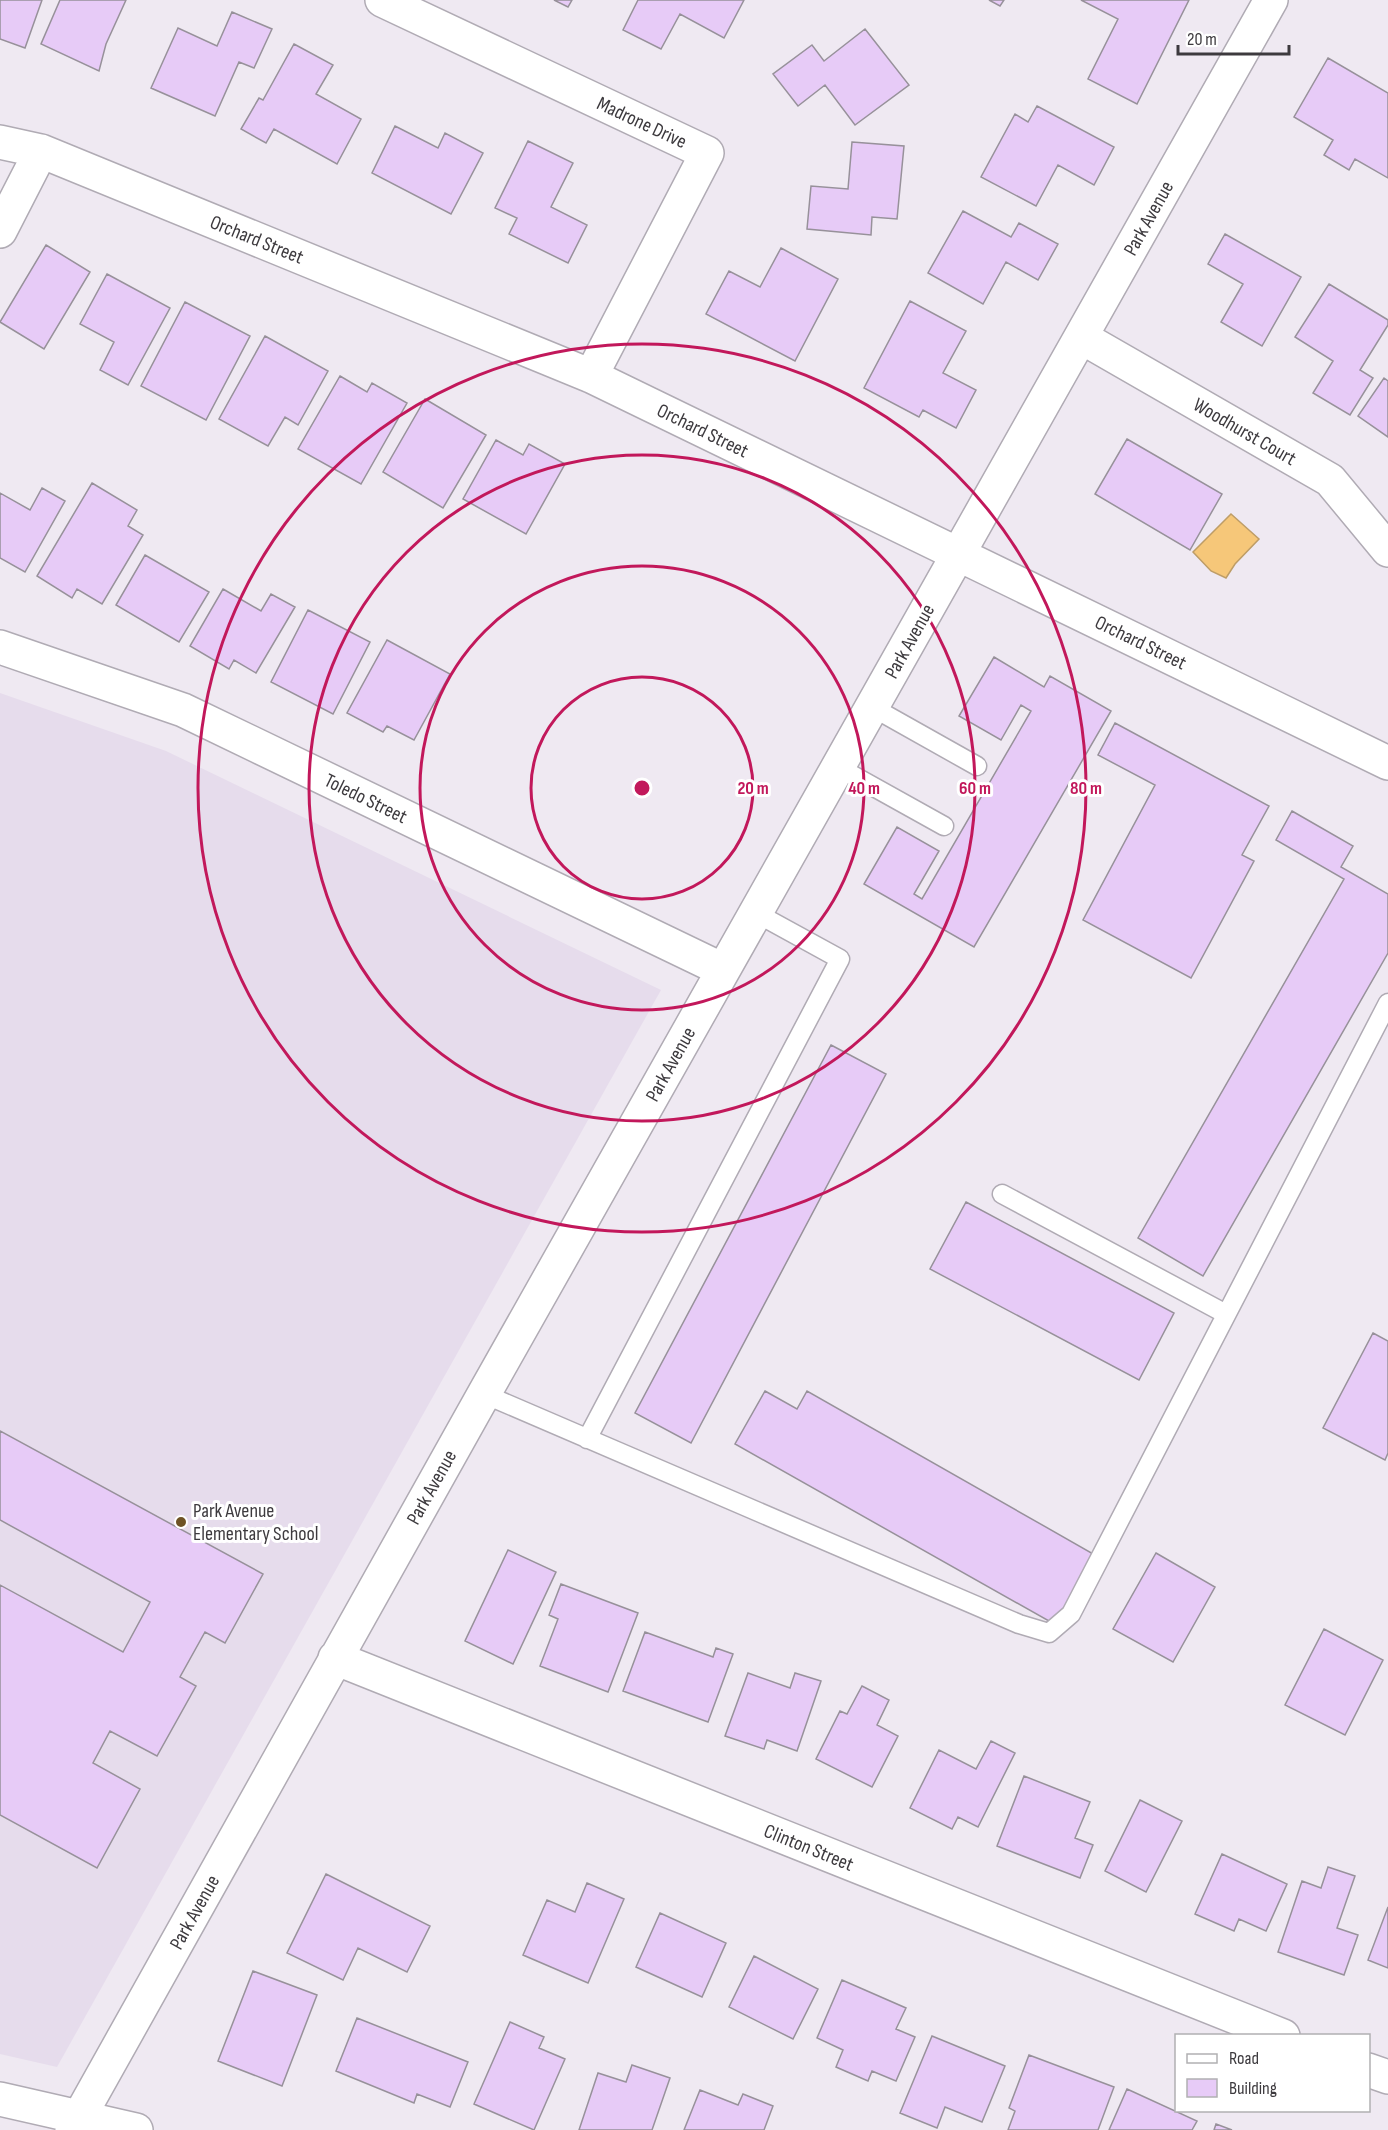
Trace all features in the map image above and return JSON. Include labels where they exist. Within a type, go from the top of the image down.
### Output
[{"type":"street","name":"Madrone Drive","points":[[382,0],[707,153],[591,376]]},
{"type":"street","name":"Park Avenue","points":[[76,2123],[335,1658],[1271,0]]},
{"type":"street","name":"Orchard Street","points":[[0,142],[41,151],[591,376],[1388,763]]},
{"type":"street","points":[[0,231],[41,151]]},
{"type":"street","name":"Woodhurst Court","points":[[1081,337],[1330,480],[1388,550]]},
{"type":"street","name":"Toledo Street","points":[[0,647],[183,710],[723,970]]},
{"type":"street","name":"Clinton Street","points":[[335,1658],[1278,2034]]},
{"type":"street","points":[[1370,2071],[1388,2077]]},
{"type":"street","points":[[0,2099],[76,2123],[136,2130]]},
{"type":"lane","points":[[872,707],[977,766]]},
{"type":"lane","points":[[838,768],[944,826]]},
{"type":"lane","points":[[587,1439],[840,959],[756,913]]},
{"type":"lane","points":[[484,1394],[1019,1624],[1049,1633],[1071,1614],[1388,1003]]},
{"type":"lane","points":[[1002,1194],[1226,1314]]},
{"type":"shaded area","points":[[1231,514],[1259,539],[1235,564],[1226,578],[1211,571],[1193,552]]},
{"type":"shaded area","name":"Park Avenue Elementary School","points":[[0,693],[166,751],[661,990],[57,2067],[0,2054]]},
{"type":"building","points":[[0,0],[42,0],[25,48],[0,39]]},
{"type":"building","points":[[60,0],[126,0],[106,44],[99,71],[41,44]]},
{"type":"building","points":[[554,0],[572,0],[568,7]]},
{"type":"building","points":[[638,0],[744,0],[724,38],[680,14],[661,49],[623,30]]},
{"type":"building","points":[[989,0],[1004,0],[1000,6]]},
{"type":"building","points":[[1081,0],[1189,0],[1137,104],[1088,79],[1118,19]]},
{"type":"building","points":[[232,12],[272,29],[254,68],[239,62],[215,116],[151,88],[178,28],[217,46]]},
{"type":"building","points":[[865,29],[909,85],[855,125],[825,85],[798,106],[773,74],[812,45],[824,61]]},
{"type":"building","points":[[294,44],[333,65],[316,94],[361,119],[337,164],[274,129],[266,143],[241,129],[259,98],[263,100]]},
{"type":"building","points":[[1328,58],[1388,93],[1388,178],[1355,159],[1349,170],[1324,155],[1333,140],[1294,117]]},
{"type":"building","points":[[1037,106],[1114,147],[1094,185],[1058,165],[1036,206],[981,177],[1015,114],[1028,122]]},
{"type":"building","points":[[395,126],[438,148],[445,133],[483,153],[451,214],[372,173]]},
{"type":"building","points":[[528,141],[573,163],[551,207],[587,225],[568,263],[509,234],[517,218],[495,208]]},
{"type":"building","points":[[852,142],[904,146],[897,219],[872,217],[871,235],[807,229],[811,186],[848,189]]},
{"type":"building","points":[[963,211],[1011,237],[1019,223],[1058,244],[1038,280],[1006,262],[983,304],[928,273]]},
{"type":"building","points":[[1225,234],[1301,277],[1262,346],[1221,322],[1243,284],[1208,264]]},
{"type":"building","points":[[46,245],[90,272],[44,349],[0,322]]},
{"type":"building","points":[[781,248],[838,279],[795,361],[706,314],[729,271],[760,287]]},
{"type":"building","points":[[107,274],[170,308],[128,385],[100,370],[114,342],[80,324]]},
{"type":"building","points":[[1329,284],[1388,320],[1388,325],[1360,370],[1373,378],[1350,415],[1313,393],[1333,361],[1295,337]]},
{"type":"building","points":[[910,301],[966,331],[943,373],[976,390],[956,428],[923,410],[919,417],[864,388]]},
{"type":"building","points":[[185,302],[250,336],[206,420],[141,386]]},
{"type":"building","points":[[265,336],[328,371],[298,425],[285,417],[268,446],[219,419]]},
{"type":"building","points":[[340,376],[367,392],[372,383],[407,403],[361,484],[298,449]]},
{"type":"building","points":[[1384,378],[1388,381],[1388,437],[1358,416]]},
{"type":"building","points":[[425,399],[486,435],[443,508],[383,472]]},
{"type":"building","points":[[1127,439],[1222,494],[1190,550],[1095,494]]},
{"type":"building","points":[[496,440],[523,455],[529,444],[565,464],[526,534],[463,499]]},
{"type":"building","points":[[92,483],[137,510],[128,526],[143,535],[102,604],[77,589],[72,598],[37,576]]},
{"type":"building","points":[[42,488],[65,501],[25,572],[0,558],[0,493],[30,510]]},
{"type":"building","points":[[145,555],[209,592],[179,642],[116,605]]},
{"type":"building","points":[[223,589],[261,611],[271,594],[295,607],[256,673],[234,660],[229,669],[190,646]]},
{"type":"building","points":[[308,610],[370,642],[333,714],[271,682]]},
{"type":"building","points":[[387,640],[450,674],[414,740],[387,726],[383,732],[347,713]]},
{"type":"building","points":[[994,657],[1044,687],[1050,676],[1111,711],[974,947],[864,884],[897,827],[939,851],[914,894],[922,899],[1031,711],[1021,705],[1001,740],[959,716]]},
{"type":"building","points":[[1115,723],[1269,806],[1242,855],[1254,861],[1191,978],[1083,920],[1155,785],[1098,755]]},
{"type":"building","points":[[1292,811],[1353,846],[1341,867],[1388,894],[1388,953],[1203,1276],[1138,1238],[1344,879],[1276,840]]},
{"type":"building","points":[[831,1045],[886,1074],[691,1443],[635,1413]]},
{"type":"building","points":[[966,1202],[1174,1313],[1139,1380],[930,1269]]},
{"type":"building","points":[[1373,1333],[1388,1341],[1388,1453],[1385,1460],[1323,1428]]},
{"type":"building","points":[[765,1391],[797,1409],[807,1391],[1095,1555],[1056,1625],[735,1444]]},
{"type":"building","points":[[0,1431],[263,1574],[225,1643],[205,1632],[180,1677],[196,1686],[157,1756],[110,1731],[93,1763],[140,1789],[97,1868],[0,1815],[0,1585],[123,1652],[150,1602],[0,1520]]},
{"type":"building","points":[[508,1550],[556,1572],[513,1664],[465,1641]]},
{"type":"building","points":[[1156,1553],[1215,1587],[1173,1662],[1113,1629]]},
{"type":"building","points":[[561,1584],[638,1613],[608,1692],[540,1666],[558,1619],[549,1615]]},
{"type":"building","points":[[1324,1629],[1383,1660],[1345,1735],[1285,1705]]},
{"type":"building","points":[[645,1632],[713,1657],[716,1648],[733,1654],[708,1722],[623,1691]]},
{"type":"building","points":[[748,1673],[790,1688],[795,1673],[821,1681],[797,1751],[767,1740],[764,1749],[725,1736]]},
{"type":"building","points":[[862,1686],[889,1700],[877,1725],[898,1736],[872,1787],[816,1759],[840,1711],[847,1714]]},
{"type":"building","points":[[991,1741],[1015,1753],[978,1827],[958,1817],[952,1829],[910,1808],[939,1750],[976,1769]]},
{"type":"building","points":[[1024,1776],[1090,1802],[1075,1838],[1093,1845],[1080,1878],[997,1846]]},
{"type":"building","points":[[1140,1800],[1182,1821],[1146,1892],[1105,1871]]},
{"type":"building","points":[[1222,1854],[1287,1884],[1266,1931],[1239,1919],[1234,1931],[1195,1914]]},
{"type":"building","points":[[1328,1867],[1355,1876],[1337,1928],[1358,1935],[1344,1975],[1278,1952],[1302,1881],[1321,1888]]},
{"type":"building","points":[[326,1874],[430,1926],[407,1972],[358,1948],[343,1980],[287,1953]]},
{"type":"building","points":[[587,1883],[624,1899],[588,1983],[523,1955],[547,1900],[575,1912]]},
{"type":"building","points":[[1388,1907],[1388,1968],[1368,1960]]},
{"type":"building","points":[[660,1913],[726,1943],[702,1997],[636,1967]]},
{"type":"building","points":[[754,1956],[818,1989],[793,2039],[729,2007]]},
{"type":"building","points":[[253,1971],[317,1995],[282,2086],[218,2061]]},
{"type":"building","points":[[842,1980],[906,2008],[896,2029],[915,2037],[896,2081],[872,2071],[868,2081],[836,2067],[843,2050],[817,2038]]},
{"type":"building","points":[[357,2018],[468,2062],[450,2107],[417,2094],[414,2103],[336,2071]]},
{"type":"building","points":[[510,2022],[544,2037],[539,2048],[565,2059],[534,2130],[474,2104]]},
{"type":"building","points":[[932,2036],[1005,2066],[982,2122],[945,2107],[937,2128],[900,2113]]},
{"type":"building","points":[[1029,2055],[1114,2087],[1098,2130],[1008,2130],[1015,2111],[1009,2108]]},
{"type":"building","points":[[632,2065],[670,2078],[652,2130],[579,2130],[598,2073],[626,2082]]},
{"type":"building","points":[[1127,2089],[1197,2121],[1192,2130],[1109,2130]]},
{"type":"building","points":[[700,2090],[738,2105],[743,2094],[773,2106],[764,2130],[684,2130]]},
{"type":"building","points":[[1216,2124],[1232,2130],[1214,2130]]},
{"type":"place","name":"Park Avenue Elementary School","points":[[181,1522]]}]
